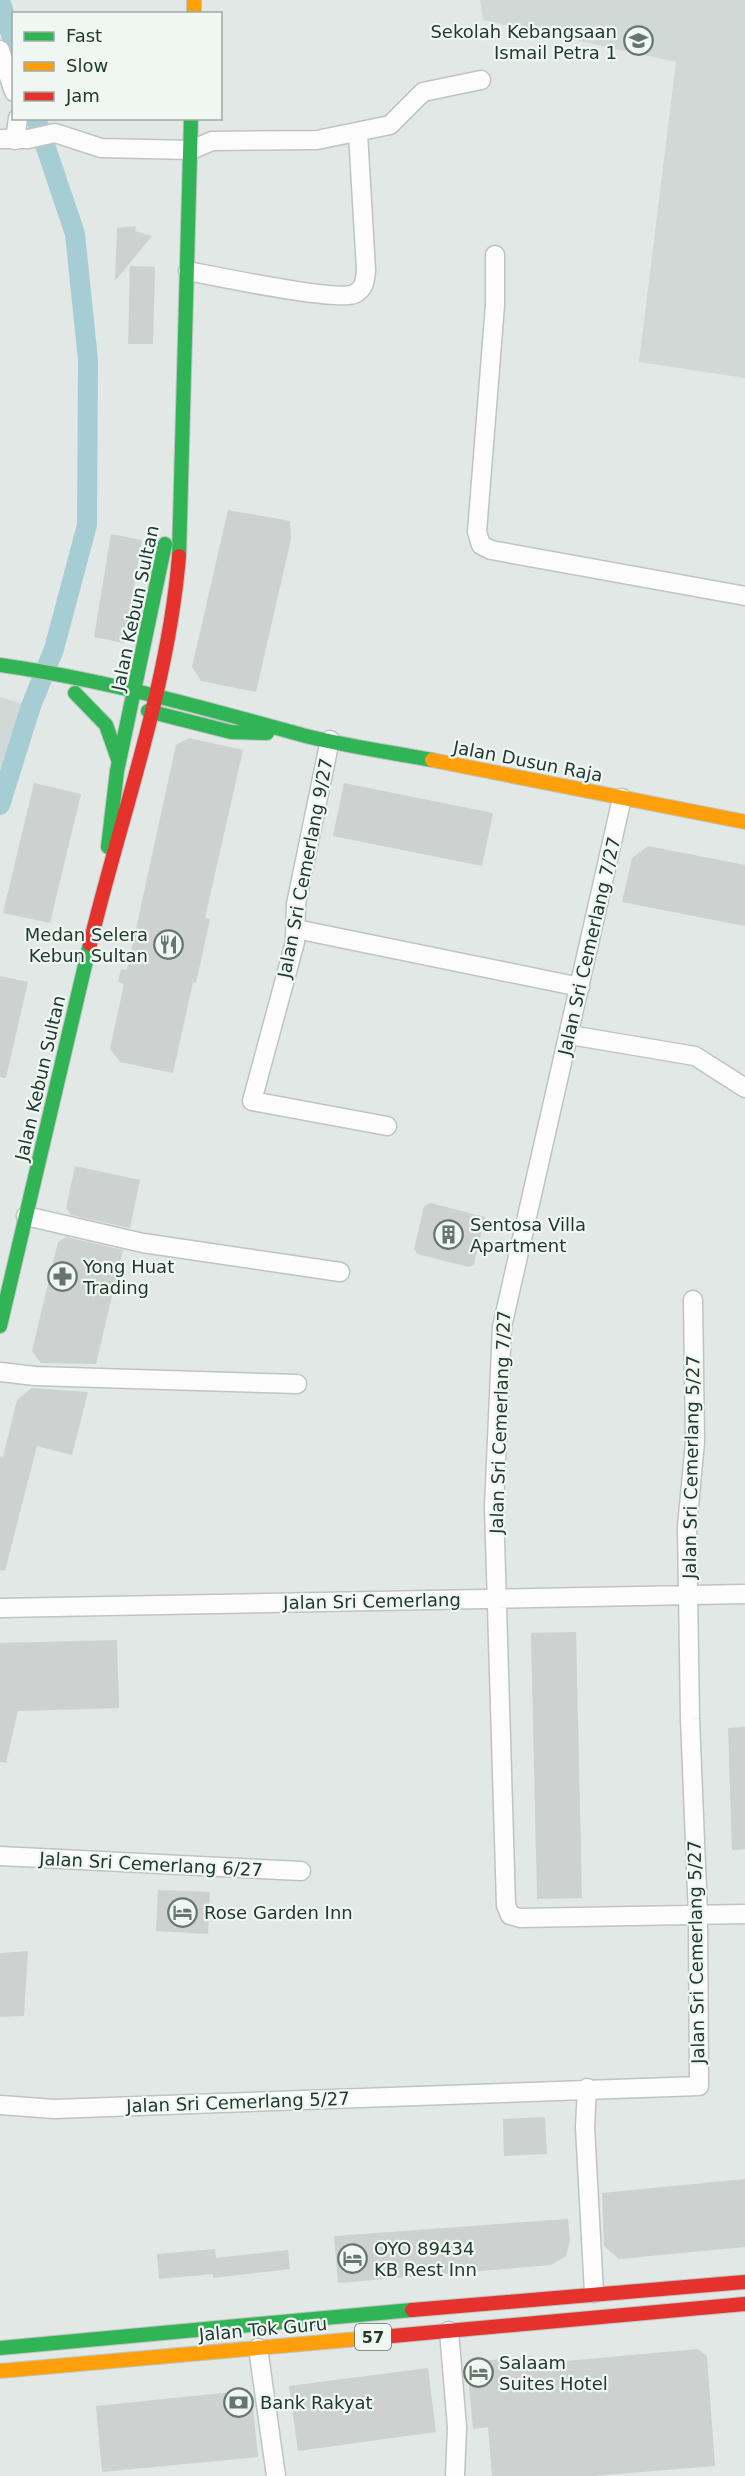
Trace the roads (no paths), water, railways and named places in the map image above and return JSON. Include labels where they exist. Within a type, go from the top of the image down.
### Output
[{"type":"main road","name":"Jalan Kebun Sultan","points":[[0,1326],[107,874],[129,811],[178,583],[182,535],[180,492],[191,120]]},
{"type":"main road","name":"Jalan Kebun Sultan","points":[[107,874],[110,801],[119,762],[126,705],[135,690],[147,641],[165,543],[180,492]]},
{"type":"main road","points":[[125,664],[147,641]]},
{"type":"main road","points":[[0,667],[18,671],[66,675],[102,671]]},
{"type":"main road","points":[[18,671],[60,688],[97,698]]},
{"type":"main road","name":"Jalan Dusun Raja","points":[[66,675],[235,714],[304,735],[745,822]]},
{"type":"main road","points":[[75,693],[106,725],[119,762]]},
{"type":"main road","name":"Jalan Dusun Raja","points":[[126,705],[231,732],[304,735]]},
{"type":"main road","name":"Jalan Tok Guru","points":[[0,2348],[594,2293],[745,2282]]},
{"type":"main road","name":"Jalan Tok Guru","points":[[0,2371],[745,2304]]},
{"type":"street","points":[[0,50],[12,86]]},
{"type":"street","points":[[18,120],[14,139],[55,133],[101,148],[191,150],[212,141],[307,141],[357,133],[396,122],[423,92],[481,80]]},
{"type":"street","points":[[188,271],[328,295],[352,295],[360,291],[365,283],[366,270],[357,133]]},
{"type":"street","points":[[495,255],[495,305],[477,532],[481,545],[491,550],[745,597]]},
{"type":"street","name":"Jalan Sri Cemerlang 9/27","points":[[330,740],[296,904],[295,942],[252,1101],[387,1126]]},
{"type":"street","name":"Jalan Sri Cemerlang 7/27","points":[[622,798],[570,1035],[504,1308],[494,1507],[506,1905],[510,1915],[520,1918],[698,1915]]},
{"type":"street","points":[[296,929],[580,987]]},
{"type":"street","points":[[570,1035],[695,1056],[745,1088]]},
{"type":"street","points":[[26,1216],[143,1243],[340,1272]]},
{"type":"street","name":"Jalan Sri Cemerlang 5/27","points":[[0,2105],[54,2109],[588,2088],[699,2086],[698,1915],[687,1527],[695,1442],[693,1300]]},
{"type":"street","points":[[0,1372],[35,1376],[297,1384]]},
{"type":"street","name":"Jalan Sri Cemerlang","points":[[0,1608],[745,1594]]},
{"type":"street","name":"Jalan Sri Cemerlang 6/27","points":[[0,1856],[301,1871]]},
{"type":"street","points":[[698,1915],[745,1914]]},
{"type":"street","points":[[588,2088],[585,2127],[594,2293]]},
{"type":"street","points":[[449,2331],[457,2427],[455,2476]]},
{"type":"street","points":[[258,2348],[276,2476]]},
{"type":"waterway","points":[[0,0],[12,38]]},
{"type":"waterway","points":[[0,805],[31,706],[54,649],[87,525],[88,360],[75,234],[37,120]]},
{"type":"place","name":"Sekolah Kebangsaan Ismail Petra 1","points":[[638,41]]},
{"type":"place","name":"Medan Selera Kebun Sultan","points":[[169,944]]},
{"type":"place","name":"Sentosa Villa Apartment","points":[[449,1234]]},
{"type":"place","name":"Yong Huat Trading","points":[[62,1276]]},
{"type":"place","name":"Rose Garden Inn","points":[[183,1912]]},
{"type":"place","name":"OYO 89434 KB Rest Inn","points":[[353,2258]]},
{"type":"place","name":"Salaam Suites Hotel","points":[[478,2372]]},
{"type":"place","name":"Bank Rakyat","points":[[239,2402]]}]
